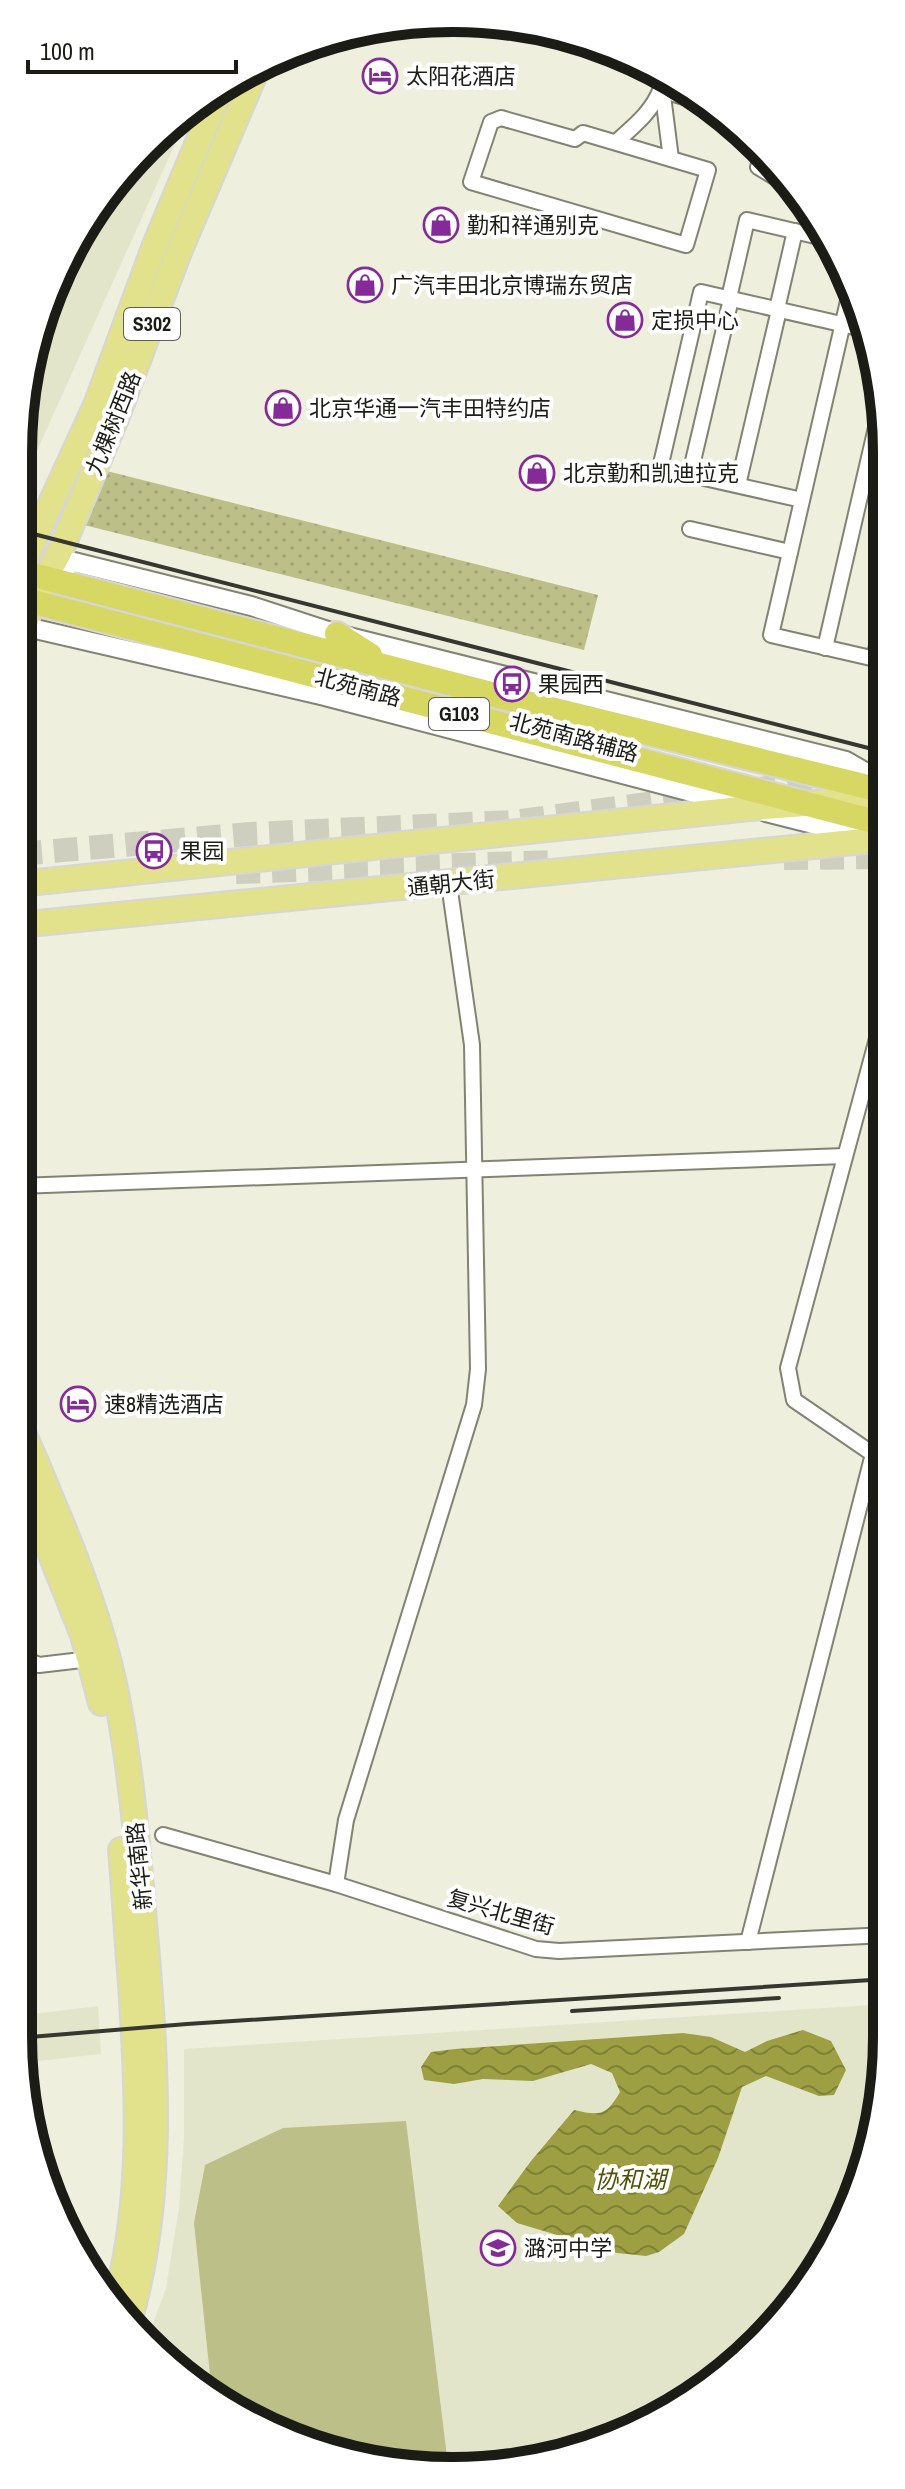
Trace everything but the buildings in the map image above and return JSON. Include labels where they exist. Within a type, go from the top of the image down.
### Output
[{"type":"highway","name":"北苑南路","points":[[32,575],[873,788]]},
{"type":"highway","name":"北苑南路","points":[[32,602],[799,803],[873,833]]},
{"type":"highway","points":[[337,634],[393,669]]},
{"type":"main road","name":"九棵树西路","points":[[32,593],[46,578],[63,545],[117,416],[179,252],[251,83]]},
{"type":"main road","name":"九棵树西路","points":[[32,542],[96,405],[155,245],[213,108]]},
{"type":"main road","name":"通朝大街","points":[[32,883],[799,803],[873,799]]},
{"type":"main road","name":"通朝大街","points":[[32,924],[449,884],[873,838]]},
{"type":"main road","name":"新华南路","points":[[32,1456],[69,1541],[101,1630],[117,1696],[128,1764],[155,2045],[156,2132],[150,2213],[133,2309]]},
{"type":"main road","name":"新华南路","points":[[32,1506],[90,1659],[112,1766],[135,2046],[137,2133],[133,2212],[118,2290]]},
{"type":"street","points":[[662,88],[666,90]]},
{"type":"street","points":[[616,142],[646,115],[662,88]]},
{"type":"street","points":[[662,88],[671,159]]},
{"type":"street","points":[[501,118],[575,139],[583,133],[616,142],[708,170],[686,245],[471,182],[491,122],[501,118]]},
{"type":"street","points":[[758,167],[766,172]]},
{"type":"street","points":[[690,474],[747,220],[813,235]]},
{"type":"street","points":[[738,485],[795,231]]},
{"type":"street","points":[[802,500],[660,468],[701,292],[854,327]]},
{"type":"street","points":[[847,306],[771,635],[873,659]]},
{"type":"street","points":[[825,648],[873,442]]},
{"type":"street","points":[[690,529],[790,552]]},
{"type":"street","name":"北苑南路辅路","points":[[46,578],[74,562],[251,606],[337,634],[846,761],[873,777]]},
{"type":"street","name":"北苑南路辅路","points":[[32,633],[325,696],[750,808],[873,835]]},
{"type":"street","points":[[336,1884],[346,1820],[474,1405],[478,1369],[472,1045],[449,884]]},
{"type":"street","points":[[873,1053],[788,1368],[794,1400],[873,1455]]},
{"type":"street","points":[[32,1186],[845,1156]]},
{"type":"street","points":[[748,1942],[873,1481]]},
{"type":"street","points":[[32,1662],[39,1665],[90,1659]]},
{"type":"street","name":"复兴北里街","points":[[163,1835],[336,1884],[536,1949],[559,1951],[873,1936]]},
{"type":"shaded area","points":[[179,135],[32,462],[40,370],[54,317],[75,267],[103,219],[136,175]]},
{"type":"shaded area","name":"潞河中学","points":[[873,2005],[869,2091],[851,2172],[817,2247],[769,2314],[708,2370],[638,2414],[561,2443],[480,2456],[398,2453],[317,2435],[242,2401],[175,2353],[151,2330],[166,2288],[179,2208],[184,2137],[184,2049]]},
{"type":"shaded area","points":[[98,2006],[101,2054],[33,2062],[32,2014]]},
{"type":"green space","points":[[103,470],[598,595],[584,650],[80,524]]},
{"type":"green space","points":[[406,2121],[447,2457],[370,2449],[317,2435],[267,2414],[211,2380],[194,2223],[205,2165],[283,2128]]},
{"type":"water","name":"协和湖","points":[[803,2030],[831,2041],[846,2070],[834,2095],[819,2096],[766,2076],[742,2087],[718,2158],[684,2234],[659,2252],[646,2256],[617,2253],[517,2223],[498,2206],[574,2110],[596,2113],[611,2106],[620,2092],[612,2073],[591,2064],[533,2081],[483,2079],[454,2084],[424,2080],[421,2067],[431,2052],[683,2033],[711,2037],[745,2052],[767,2041]]},
{"type":"tunnel","points":[[752,790],[873,774]]},
{"type":"tunnel","points":[[32,853],[250,834],[513,822],[715,795]]},
{"type":"tunnel","points":[[784,858],[873,857]]},
{"type":"tunnel","points":[[236,872],[555,862]]},
{"type":"railway","points":[[32,534],[873,749]]},
{"type":"railway","points":[[32,2037],[873,1980]]},
{"type":"railway","points":[[572,2011],[779,1998]]},
{"type":"place","name":"太阳花酒店","points":[[380,76]]},
{"type":"place","name":"勤和祥通别克","points":[[441,225]]},
{"type":"place","name":"广汽丰田北京博瑞东贸店","points":[[365,285]]},
{"type":"place","name":"定损中心","points":[[625,320]]},
{"type":"place","name":"北京华通一汽丰田特约店","points":[[283,408]]},
{"type":"place","name":"北京勤和凯迪拉克","points":[[537,473]]},
{"type":"place","name":"果园西","points":[[512,684]]},
{"type":"place","name":"果园","points":[[154,851]]},
{"type":"place","name":"速8精选酒店","points":[[78,1404]]},
{"type":"place","name":"潞河中学","points":[[498,2248]]}]
